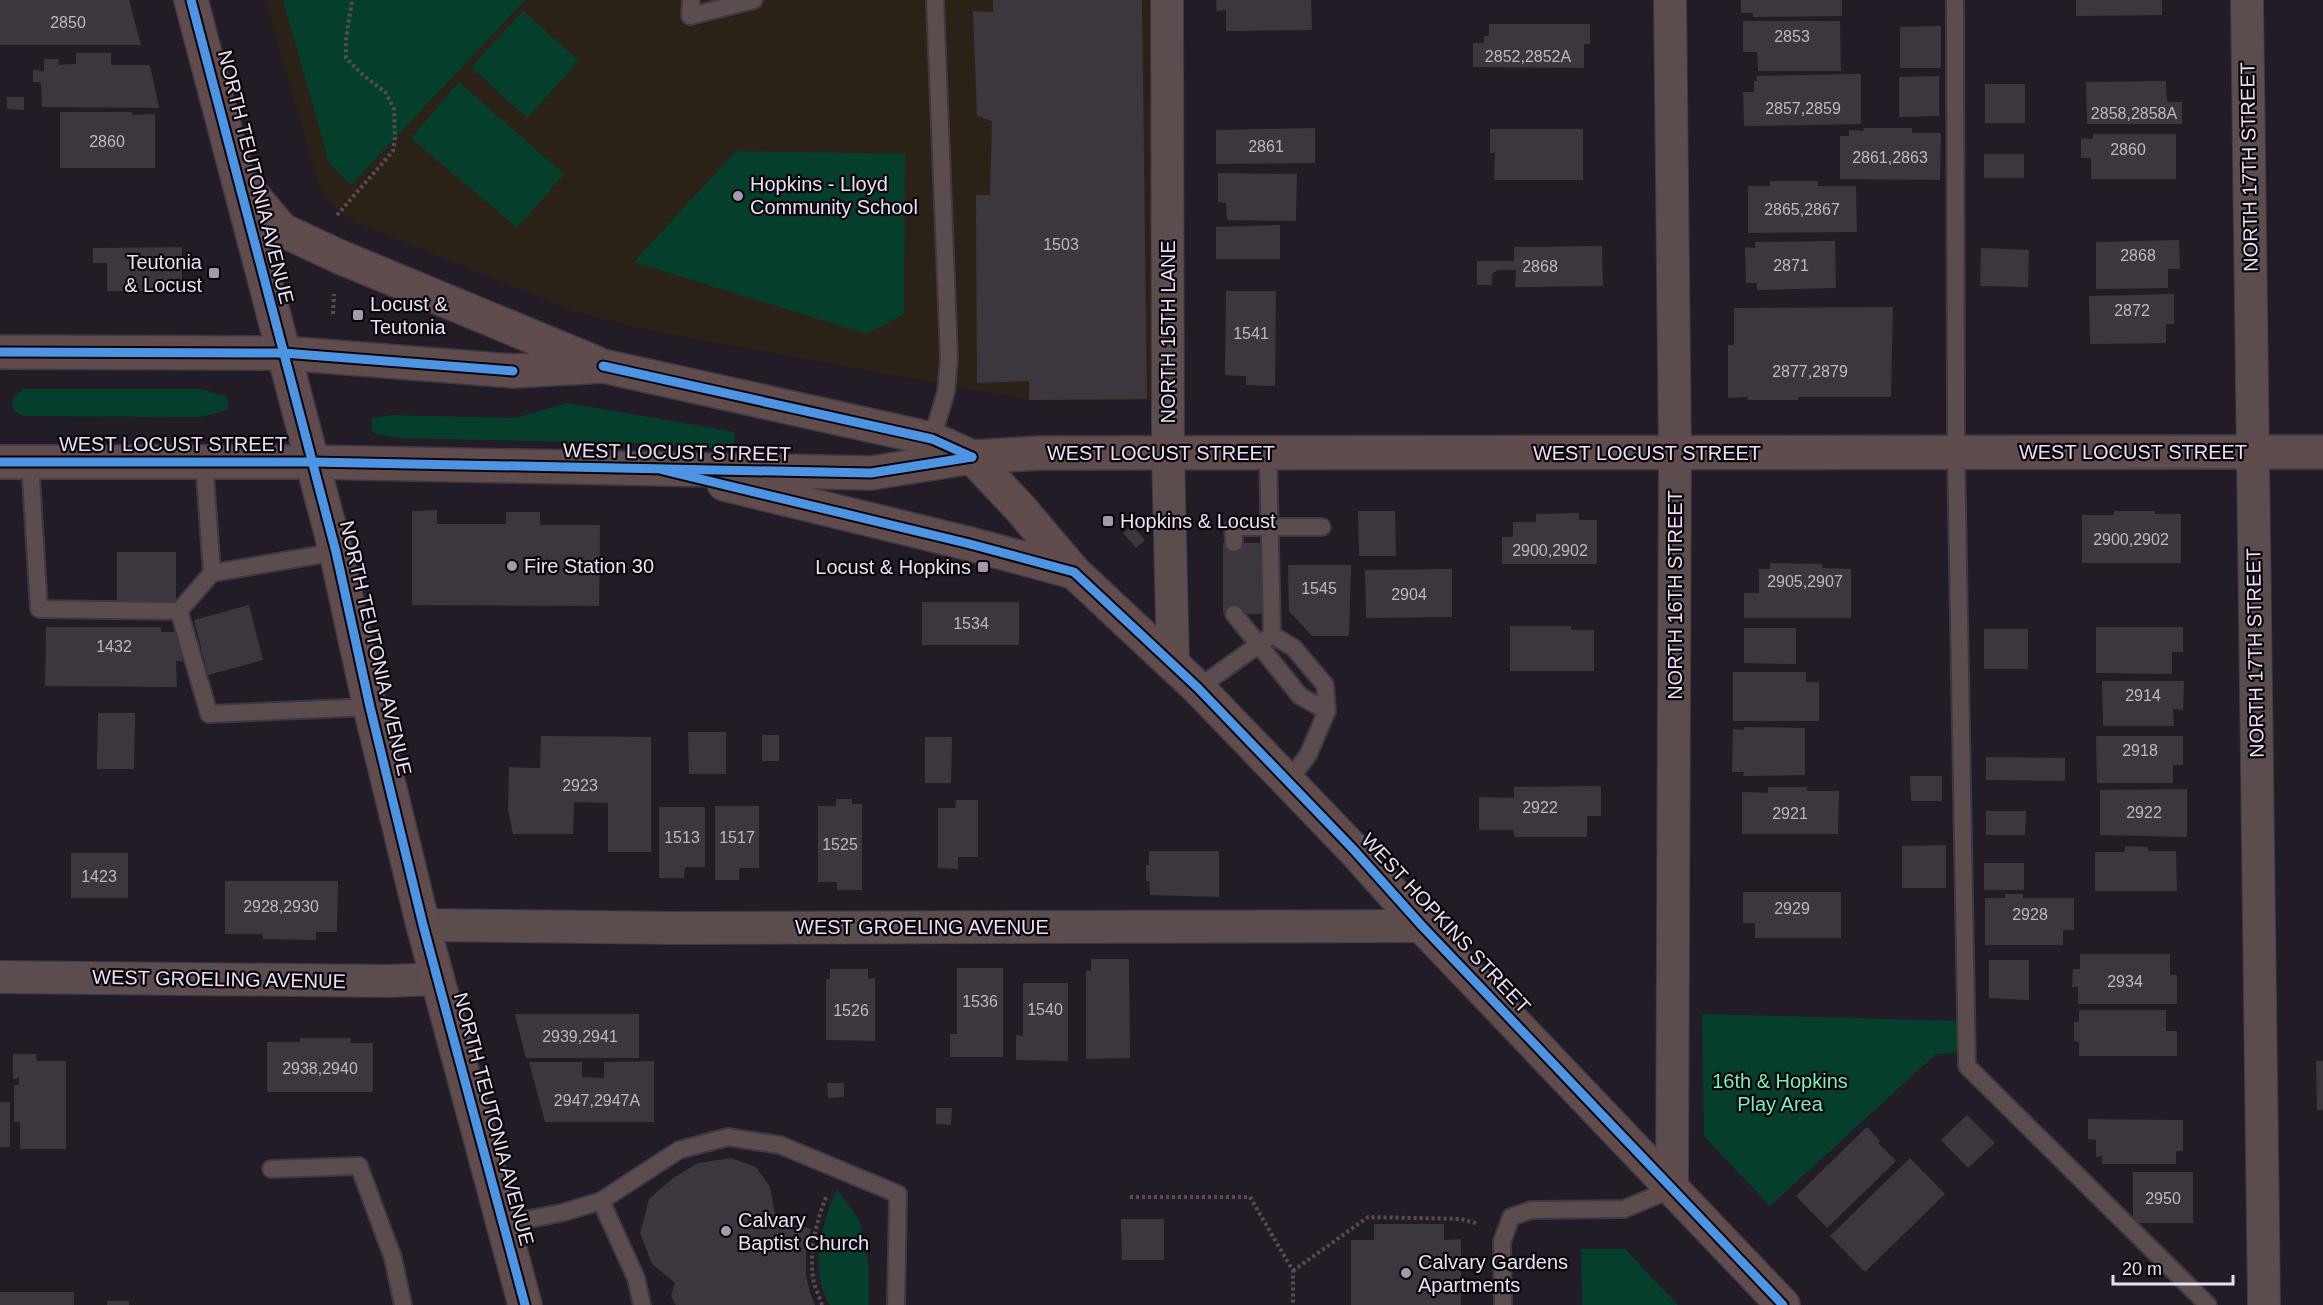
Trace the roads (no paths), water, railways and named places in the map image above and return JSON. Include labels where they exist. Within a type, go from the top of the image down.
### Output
[{"type":"main road","name":"NORTH TEUTONIA AVENUE","points":[[191,0],[336,552],[370,707],[423,925],[525,1305]]},
{"type":"main road","points":[[240,180],[282,230],[603,366]]},
{"type":"main road","name":"WEST LOCUST STREET","points":[[0,352],[283,353],[513,371],[603,366],[932,439],[972,457]]},
{"type":"main road","name":"WEST LOCUST STREET","points":[[15,462],[312,462],[871,473],[972,457],[1040,453],[2323,453]]},
{"type":"main road","name":"WEST HOPKINS STREET","points":[[972,457],[1020,508],[1074,572],[1198,688],[1783,1305]]},
{"type":"main road","points":[[663,470],[966,543],[1074,572]]},
{"type":"street","name":"NORTH 15TH LANE","points":[[1167,0],[1168,453],[1173,663]]},
{"type":"street","name":"NORTH 16TH STREET","points":[[1670,0],[1675,453],[1672,1189]]},
{"type":"street","name":"NORTH 17TH STREET","points":[[2247,0],[2264,1305]]},
{"type":"street","name":"WEST GROELING AVENUE","points":[[423,925],[642,928],[1422,926]]},
{"type":"street","name":"WEST GROELING AVENUE","points":[[0,977],[438,980]]},
{"type":"lane","points":[[691,0],[690,16],[754,0]]},
{"type":"lane","points":[[932,439],[946,392],[949,358],[935,0]]},
{"type":"lane","points":[[1955,0],[1956,452],[1967,1066],[2208,1305]]},
{"type":"lane","points":[[1266,640],[1270,527],[1268,453]]},
{"type":"lane","points":[[15,462],[39,609],[179,611],[212,573],[336,552]]},
{"type":"lane","points":[[204,462],[212,573]]},
{"type":"lane","points":[[1234,543],[1233,527],[1322,527]]},
{"type":"lane","points":[[179,611],[209,714],[370,707]]},
{"type":"lane","points":[[1234,614],[1266,640],[1300,696],[1327,711]]},
{"type":"lane","points":[[1198,688],[1266,640]]},
{"type":"lane","points":[[1266,640],[1294,648],[1325,685],[1327,711],[1308,755],[1288,782]]},
{"type":"lane","points":[[503,1224],[561,1213],[602,1201],[678,1150],[728,1137],[780,1145],[898,1194],[896,1305]]},
{"type":"lane","points":[[271,1169],[359,1166],[393,1258],[403,1305]]},
{"type":"lane","points":[[1503,1305],[1502,1242],[1511,1217],[1531,1210],[1624,1209],[1672,1189]]},
{"type":"lane","points":[[602,1201],[636,1278],[642,1305]]},
{"type":"place","name":"Hopkins - Lloyd Community School","points":[[738,196]]},
{"type":"place","name":"Teutonia & Locust","points":[[214,273]]},
{"type":"place","name":"Locust & Teutonia","points":[[358,315]]},
{"type":"place","name":"Hopkins & Locust","points":[[1108,521]]},
{"type":"place","name":"Fire Station 30","points":[[512,566]]},
{"type":"place","name":"Locust & Hopkins","points":[[983,567]]},
{"type":"place","name":"Calvary Baptist Church","points":[[726,1231]]},
{"type":"place","name":"Calvary Gardens Apartments","points":[[1406,1273]]},
{"type":"park label","name":"16th & Hopkins Play Area","points":[[1780,1092]]}]
